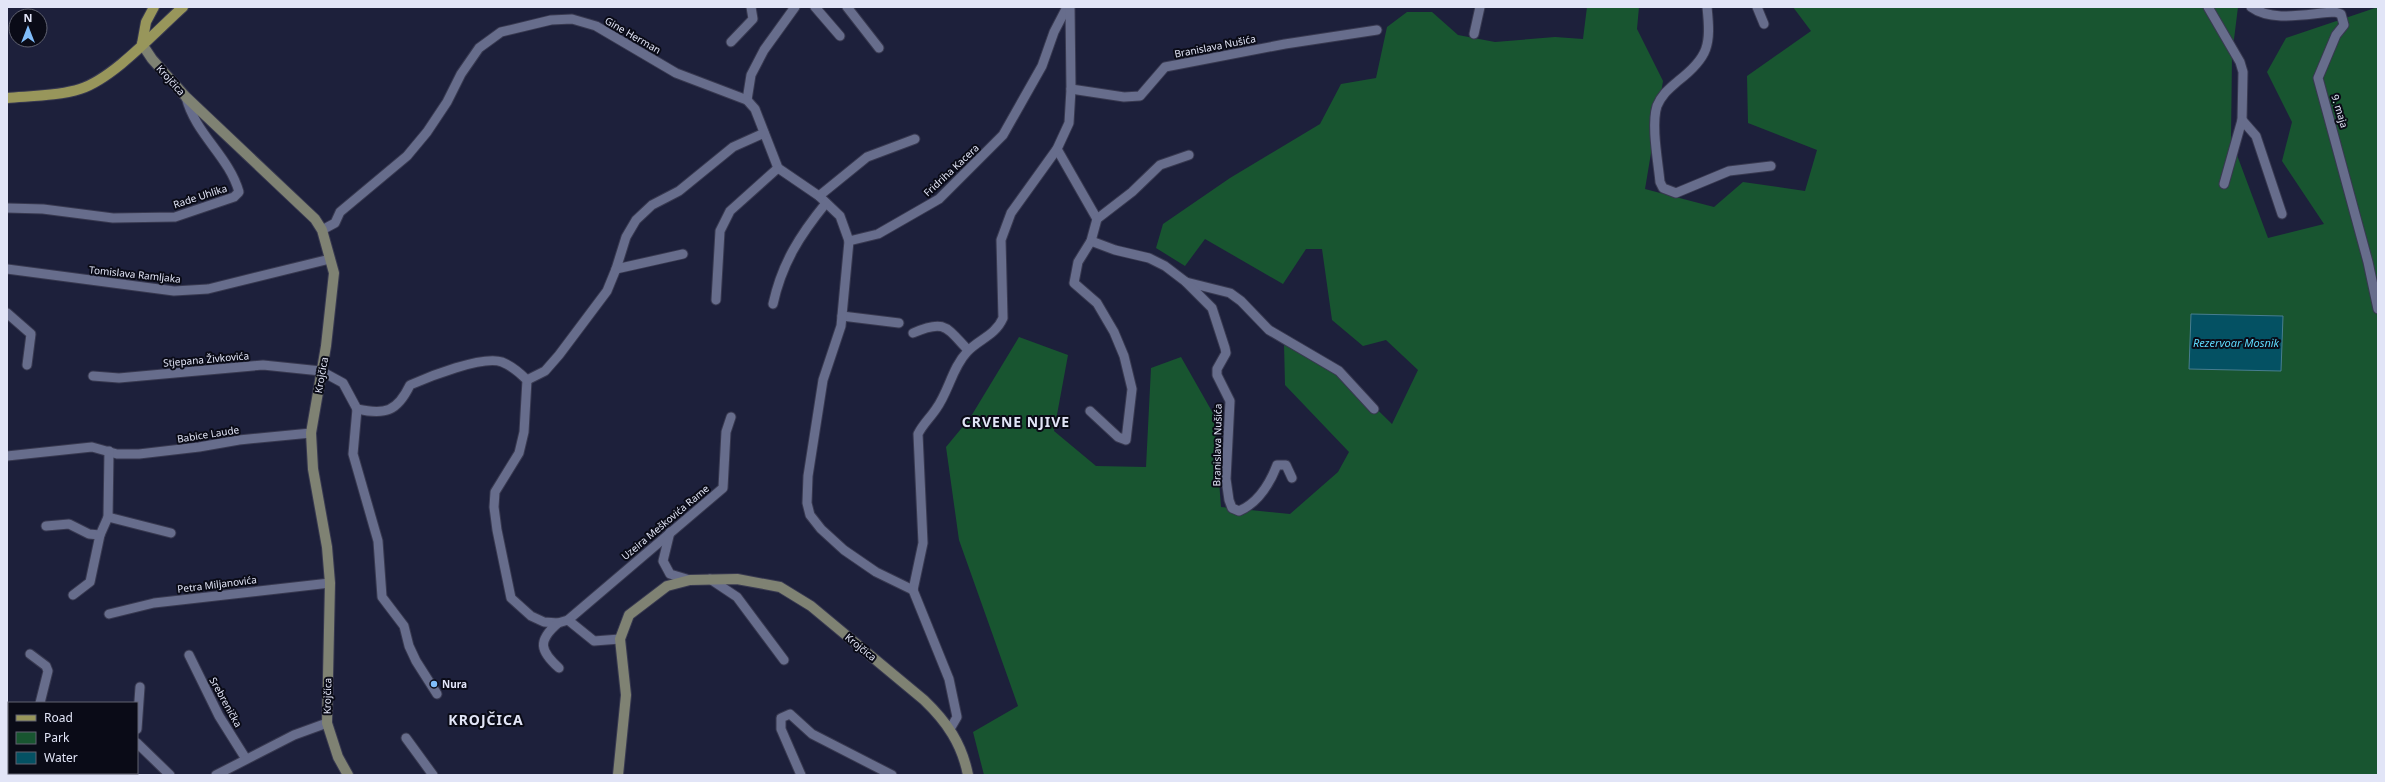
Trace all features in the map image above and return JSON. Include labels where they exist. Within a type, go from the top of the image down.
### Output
[{"type":"main road","points":[[142,44],[146,22],[154,7]]},
{"type":"main road","points":[[7,98],[80,89],[99,80],[183,7]]},
{"type":"main road","name":"Krojčica","points":[[142,44],[152,60],[186,97],[295,199],[315,219],[322,230],[334,274],[326,346],[320,372],[311,433],[313,469],[327,547],[330,583],[327,723],[338,757],[348,775]]},
{"type":"main road","name":"Krojčica","points":[[618,775],[626,696],[620,639],[629,615],[667,586],[690,580],[737,579],[780,587],[811,606],[924,700],[950,729],[960,746],[968,775]]},
{"type":"street","points":[[731,42],[753,20],[751,7]]},
{"type":"street","points":[[795,7],[764,50],[751,75],[747,100],[755,109],[778,168],[819,196],[840,216],[849,241],[841,326],[823,380],[808,476],[807,504],[810,516],[820,529],[856,559],[876,572],[913,590]]},
{"type":"street","points":[[815,7],[840,36]]},
{"type":"street","points":[[847,7],[879,48]]},
{"type":"street","name":"Fridriha Kacera","points":[[849,241],[878,234],[939,200],[1003,135],[1042,66],[1054,32],[1067,7]]},
{"type":"street","points":[[950,729],[957,717],[949,680],[913,590],[923,542],[918,434],[923,424],[937,408],[957,364],[968,350],[989,336],[1000,325],[1003,318],[1001,240],[1003,234],[1011,213],[1057,149],[1069,123],[1071,89],[1070,7]]},
{"type":"street","points":[[1474,34],[1480,7]]},
{"type":"street","points":[[1707,7],[1708,42],[1703,57],[1697,65],[1664,92],[1657,107],[1655,120],[1660,182],[1663,188],[1676,193],[1729,171],[1771,166]]},
{"type":"street","points":[[1757,7],[1764,24]]},
{"type":"street","points":[[2208,7],[2240,62],[2244,72],[2242,120],[2224,184]]},
{"type":"street","name":"9. maja","points":[[2251,7],[2263,14],[2275,16],[2335,12],[2341,14],[2344,25],[2336,35],[2318,78],[2368,262],[2378,309]]},
{"type":"street","name":"Gine Herman","points":[[322,230],[335,223],[340,212],[407,156],[427,132],[447,102],[461,74],[479,48],[500,32],[551,20],[572,19],[596,26],[676,73],[747,100]]},
{"type":"street","name":"Branislava Nušića","points":[[1071,89],[1124,97],[1140,96],[1165,67],[1277,46],[1376,30]]},
{"type":"street","name":"Rade Uhlika","points":[[7,208],[44,209],[113,218],[175,217],[234,197],[239,192],[235,178],[195,123],[186,97]]},
{"type":"street","points":[[2242,120],[2256,136],[2282,214]]},
{"type":"street","points":[[357,409],[374,412],[392,409],[403,399],[410,385],[465,365],[501,362],[517,371],[527,380],[545,370],[559,355],[607,291],[626,237],[636,220],[652,205],[679,190],[733,147],[764,133]]},
{"type":"street","points":[[819,196],[867,157],[916,139]]},
{"type":"street","points":[[1057,149],[1097,219]]},
{"type":"street","points":[[1090,411],[1118,437],[1126,440],[1132,389],[1124,356],[1114,332],[1097,303],[1074,283],[1078,262],[1091,241],[1097,219],[1132,192],[1160,165],[1189,155]]},
{"type":"street","points":[[716,300],[720,231],[730,211],[778,168]]},
{"type":"street","points":[[772,304],[778,282],[785,270],[794,245],[826,203]]},
{"type":"street","name":"Branislava Nušića","points":[[1091,241],[1115,250],[1149,258],[1165,266],[1186,282],[1212,308],[1226,353],[1217,369],[1217,375],[1230,401],[1226,479],[1229,500],[1232,508],[1239,511],[1246,508],[1266,488],[1277,465],[1286,465],[1292,478]]},
{"type":"street","points":[[616,269],[683,254]]},
{"type":"street","name":"Tomislava Ramljaka","points":[[7,269],[181,290],[208,289],[330,259]]},
{"type":"street","name":"Branislava Nušića","points":[[1186,282],[1230,293],[1269,330],[1339,372],[1374,409]]},
{"type":"street","points":[[7,313],[15,322],[31,334],[27,365]]},
{"type":"street","points":[[842,316],[899,323]]},
{"type":"street","points":[[913,333],[932,324],[945,326],[968,350]]},
{"type":"street","name":"Stjepana Živkovića","points":[[92,376],[119,378],[263,365],[320,372]]},
{"type":"street","points":[[320,372],[343,383],[357,409],[353,454],[378,541],[382,597],[404,626],[409,646],[416,661],[437,694]]},
{"type":"street","name":"Uzeira Meškovića Rame","points":[[527,380],[524,432],[519,453],[495,492],[494,506],[511,598],[531,616],[544,622],[558,623],[568,620],[722,488],[726,432],[731,417]]},
{"type":"street","name":"Babice Laude","points":[[7,456],[92,447],[117,454],[139,454],[199,447],[239,440],[311,433]]},
{"type":"street","points":[[73,595],[90,582],[100,535],[108,517],[109,451]]},
{"type":"street","points":[[108,517],[171,533]]},
{"type":"street","points":[[46,526],[69,524],[89,534],[100,535]]},
{"type":"street","points":[[670,532],[663,561],[670,574],[690,580]]},
{"type":"street","points":[[710,579],[737,598],[784,660]]},
{"type":"street","name":"Petra Miljanovića","points":[[109,614],[154,603],[330,583]]},
{"type":"street","points":[[568,620],[594,641],[620,639]]},
{"type":"street","points":[[558,623],[545,634],[543,642],[547,657],[559,668]]},
{"type":"street","points":[[30,654],[46,666],[48,671],[40,702]]},
{"type":"street","name":"Srebrenička","points":[[189,655],[219,716],[246,759]]},
{"type":"street","points":[[138,715],[140,687]]},
{"type":"street","points":[[801,775],[780,730],[781,718],[790,714],[812,734],[840,750],[859,756],[892,775]]},
{"type":"street","points":[[216,775],[294,735],[327,723]]},
{"type":"street","points":[[406,738],[433,775]]},
{"type":"street","points":[[138,744],[170,775]]},
{"type":"green space","points":[[1587,7],[1639,7],[1637,29],[1663,81],[1645,189],[1714,207],[1743,182],[1805,191],[1817,150],[1748,123],[1747,76],[1811,31],[1793,7],[2238,7],[2232,55],[2231,139],[2268,238],[2324,224],[2282,161],[2292,122],[2267,72],[2286,38],[2378,7],[2378,775],[984,775],[973,732],[1018,706],[959,540],[946,447],[970,418],[1019,337],[1068,355],[1054,431],[1096,466],[1146,467],[1151,368],[1181,357],[1214,415],[1221,507],[1290,514],[1338,472],[1349,452],[1285,385],[1284,343],[1343,376],[1392,424],[1418,370],[1386,340],[1363,346],[1332,320],[1322,249],[1306,249],[1283,284],[1205,239],[1185,266],[1156,248],[1163,224],[1230,178],[1320,124],[1341,84],[1376,78],[1387,27],[1407,12],[1432,12],[1458,35],[1495,42],[1555,37],[1583,39]]},
{"type":"water","name":"Rezervoar Mosnik","points":[[2191,314],[2283,316],[2281,371],[2189,369]]},
{"type":"place","name":"Nura","points":[[434,684]]},
{"type":"district","name":"CRVENE NJIVE","points":[[1016,422]]},
{"type":"district","name":"KROJČICA","points":[[486,720]]}]
